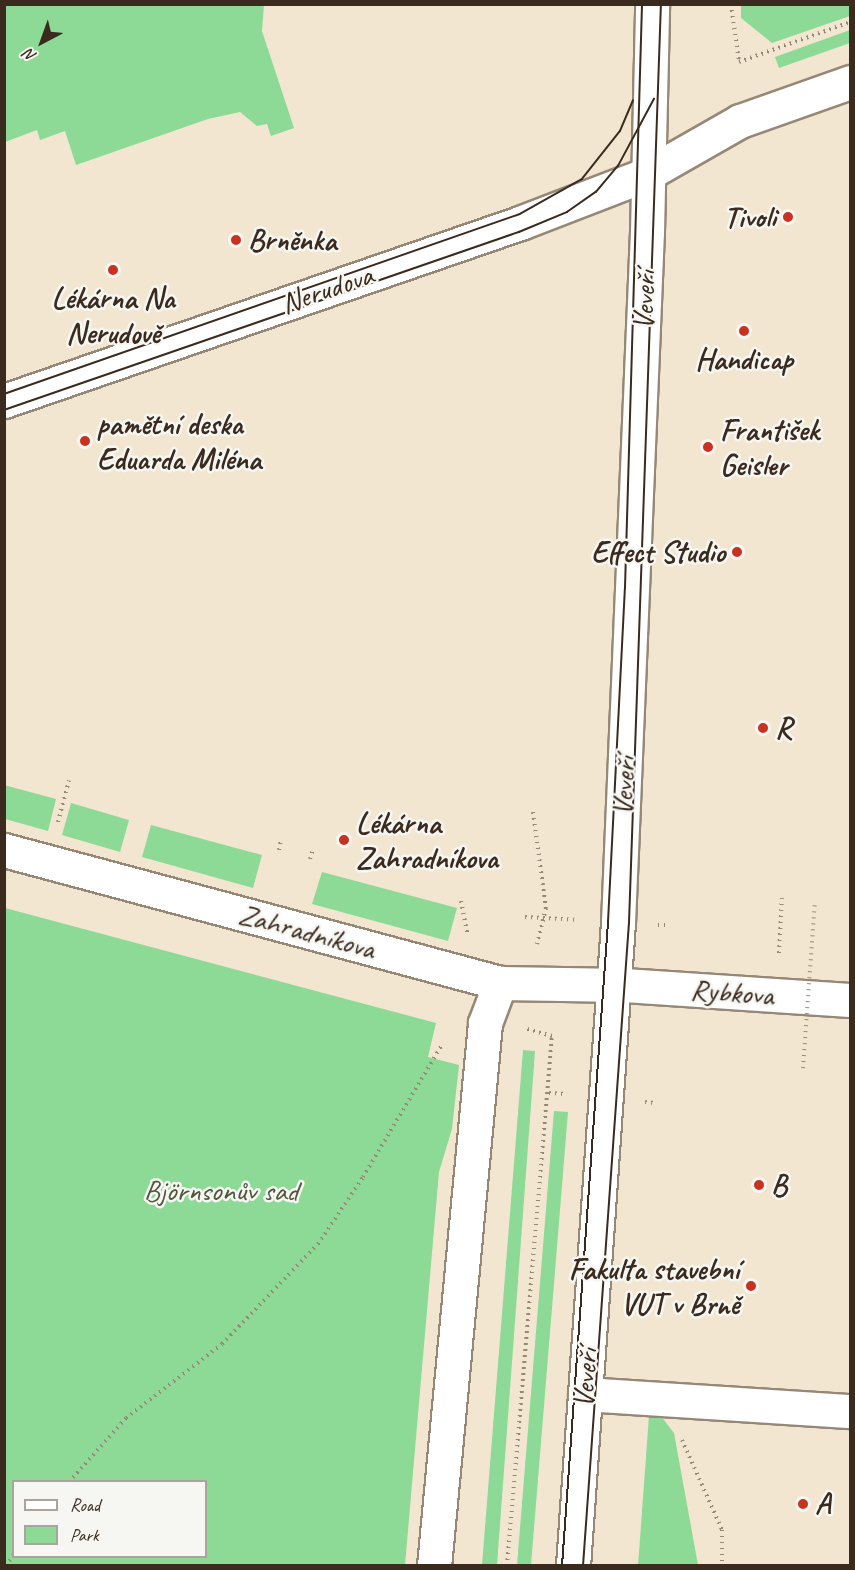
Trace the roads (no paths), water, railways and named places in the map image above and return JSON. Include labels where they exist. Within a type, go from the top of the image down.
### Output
[{"type":"main road","name":"Veveří","points":[[573,1566],[614,985],[652,4]]},
{"type":"main road","name":"Nerudova","points":[[4,401],[520,223],[647,174],[740,121],[850,82]]},
{"type":"main road","name":"Zahradníkova","points":[[4,850],[500,982],[614,985]]},
{"type":"main road","points":[[434,1566],[487,1016],[500,982]]},
{"type":"main road","name":"Rybkova","points":[[614,985],[850,1000]]},
{"type":"main road","points":[[585,1394],[850,1411]]},
{"type":"tram line","points":[[562,1566],[608,922],[625,588],[642,4]]},
{"type":"tram line","points":[[583,1566],[629,923],[661,4]]},
{"type":"tram line","points":[[4,410],[519,232],[567,212],[596,192],[618,166],[654,99]]},
{"type":"tram line","points":[[4,394],[520,214],[582,179],[620,131],[633,101]]},
{"type":"place","name":"Tivoli","points":[[788,217]]},
{"type":"place","name":"Brněnka","points":[[236,240]]},
{"type":"place","name":"Lékárna Na Nerudově","points":[[113,270]]},
{"type":"place","name":"Handicap","points":[[744,331]]},
{"type":"place","name":"pamětní deska Eduarda Miléna","points":[[85,441]]},
{"type":"place","name":"František Geisler","points":[[708,447]]},
{"type":"place","name":"Effect Studio","points":[[737,552]]},
{"type":"place","name":"R","points":[[763,728]]},
{"type":"place","name":"Lékárna Zahradníkova","points":[[344,840]]},
{"type":"place","name":"B","points":[[759,1185]]},
{"type":"place","name":"Fakulta stavební VUT v Brně","points":[[751,1286]]},
{"type":"place","name":"A","points":[[803,1504]]},
{"type":"park label","name":"Björnsonův sad","points":[[221,1190]]}]
